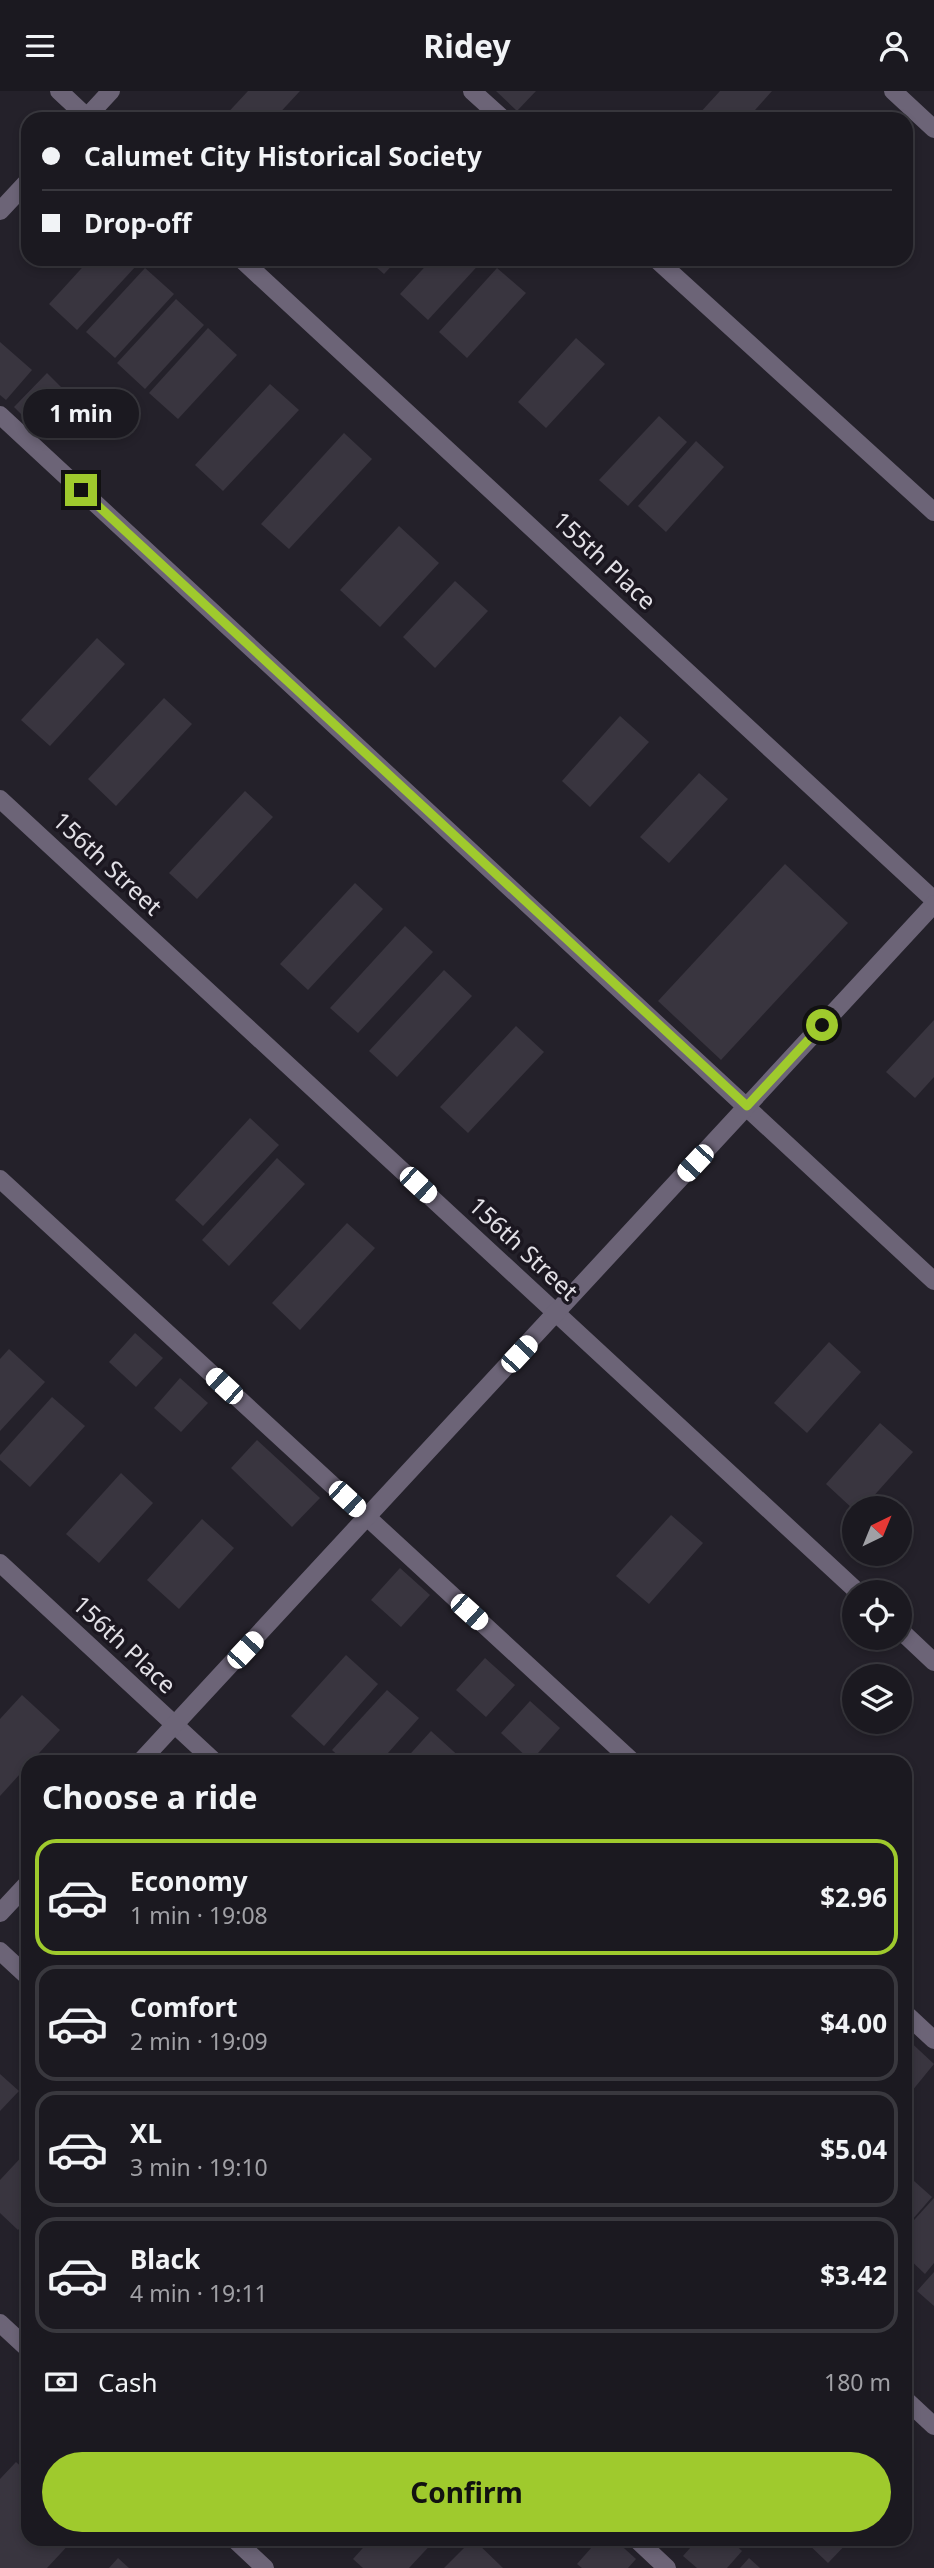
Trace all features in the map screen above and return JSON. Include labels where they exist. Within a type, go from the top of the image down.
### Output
[{"type":"street","points":[[59,91],[81,112]]},
{"type":"street","points":[[92,112],[111,91]]},
{"type":"street","points":[[472,91],[495,112]]},
{"type":"street","points":[[893,91],[934,129]]},
{"type":"street","points":[[0,211],[21,188]]},
{"type":"street","name":"155th Place","points":[[249,266],[934,902]]},
{"type":"street","points":[[664,266],[934,512]]},
{"type":"street","points":[[0,415],[934,1281]]},
{"type":"street","name":"156th Street","points":[[0,799],[845,1580]]},
{"type":"street","points":[[147,1755],[934,902]]},
{"type":"street","points":[[0,1179],[625,1755]]},
{"type":"street","name":"156th Place","points":[[0,1563],[207,1755]]},
{"type":"street","points":[[912,1641],[934,1662]]},
{"type":"street","points":[[0,1913],[21,1890]]},
{"type":"street","points":[[0,1951],[21,1970]]},
{"type":"street","points":[[912,2020],[934,2040]]},
{"type":"street","points":[[0,2323],[21,2342]]},
{"type":"street","points":[[912,2406],[934,2426]]},
{"type":"street","points":[[241,2546],[265,2568]]},
{"type":"street","points":[[643,2546],[667,2568]]},
{"type":"building","points":[[248,91],[300,91],[280,112],[228,112]]},
{"type":"building","points":[[496,91],[536,91],[517,111]]},
{"type":"building","points":[[720,91],[772,91],[753,112],[701,112]]},
{"type":"building","points":[[84,266],[136,266],[77,330],[49,304]]},
{"type":"building","points":[[375,266],[391,266],[384,274]]},
{"type":"building","points":[[426,266],[478,266],[428,320],[400,294]]},
{"type":"building","points":[[145,268],[174,294],[115,358],[86,332]]},
{"type":"building","points":[[497,268],[526,293],[467,358],[439,332]]},
{"type":"building","points":[[176,299],[204,325],[145,389],[117,363]]},
{"type":"building","points":[[208,328],[237,355],[178,419],[149,393]]},
{"type":"building","points":[[576,338],[605,364],[546,428],[518,402]]},
{"type":"building","points":[[0,342],[32,370],[6,400],[0,395]]},
{"type":"building","points":[[47,373],[72,398],[39,432],[14,407]]},
{"type":"building","points":[[270,384],[299,410],[223,491],[195,465]]},
{"type":"building","points":[[659,416],[687,442],[628,506],[599,480]]},
{"type":"building","points":[[344,433],[372,459],[289,549],[261,524]]},
{"type":"building","points":[[696,441],[724,467],[666,532],[638,506]]},
{"type":"building","points":[[399,526],[439,563],[380,627],[340,590]]},
{"type":"building","points":[[455,581],[488,611],[435,668],[403,637]]},
{"type":"building","points":[[97,638],[125,664],[50,746],[21,720]]},
{"type":"building","points":[[164,698],[192,724],[116,806],[88,779]]},
{"type":"building","points":[[620,716],[649,742],[590,807],[562,781]]},
{"type":"building","points":[[699,773],[728,799],[669,863],[640,837]]},
{"type":"building","points":[[245,791],[273,817],[197,899],[169,873]]},
{"type":"building","points":[[785,864],[848,923],[721,1060],[658,1001]]},
{"type":"building","points":[[355,883],[383,909],[308,990],[280,964]]},
{"type":"building","points":[[405,926],[433,952],[358,1033],[330,1008]]},
{"type":"building","points":[[444,970],[472,996],[397,1077],[369,1051]]},
{"type":"building","points":[[934,1020],[934,1077],[915,1098],[886,1072]]},
{"type":"building","points":[[516,1026],[544,1052],[468,1133],[440,1107]]},
{"type":"building","points":[[250,1118],[279,1145],[203,1226],[175,1200]]},
{"type":"building","points":[[277,1158],[305,1184],[229,1266],[202,1240]]},
{"type":"building","points":[[347,1223],[375,1248],[300,1330],[272,1303]]},
{"type":"building","points":[[135,1333],[163,1358],[136,1387],[109,1362]]},
{"type":"building","points":[[829,1342],[861,1372],[807,1433],[774,1403]]},
{"type":"building","points":[[9,1349],[45,1382],[0,1431],[0,1359]]},
{"type":"building","points":[[180,1378],[208,1403],[181,1432],[154,1408]]},
{"type":"building","points":[[52,1397],[85,1426],[30,1487],[0,1460],[0,1455]]},
{"type":"building","points":[[880,1423],[913,1452],[874,1496],[842,1496],[842,1499],[826,1484]]},
{"type":"building","points":[[257,1440],[320,1498],[292,1527],[231,1468]]},
{"type":"building","points":[[121,1473],[153,1503],[99,1563],[66,1534]]},
{"type":"building","points":[[671,1515],[703,1543],[649,1604],[616,1576]]},
{"type":"building","points":[[202,1519],[234,1548],[179,1609],[147,1580]]},
{"type":"building","points":[[400,1568],[430,1595],[401,1627],[371,1600]]},
{"type":"building","points":[[346,1655],[378,1684],[324,1746],[291,1716]]},
{"type":"building","points":[[485,1658],[515,1685],[486,1717],[456,1690]]},
{"type":"building","points":[[387,1690],[419,1718],[386,1755],[337,1755],[332,1750]]},
{"type":"building","points":[[22,1695],[60,1730],[37,1755],[21,1755],[21,1773],[0,1796],[0,1719]]},
{"type":"building","points":[[530,1701],[560,1728],[536,1755],[525,1755],[501,1733]]},
{"type":"building","points":[[431,1731],[457,1755],[409,1755]]},
{"type":"building","points":[[912,2044],[934,2064],[912,2091]]},
{"type":"building","points":[[0,2074],[19,2091],[0,2111]]},
{"type":"building","points":[[21,2158],[21,2227],[18,2230],[0,2213],[0,2180]]},
{"type":"building","points":[[912,2179],[932,2197],[912,2220]]},
{"type":"building","points":[[934,2198],[934,2263],[925,2274],[912,2262],[912,2222]]},
{"type":"building","points":[[934,2272],[934,2306],[917,2291]]},
{"type":"building","points":[[16,2462],[21,2467],[21,2546],[67,2546],[47,2568],[0,2568],[0,2479]]},
{"type":"building","points":[[365,2546],[429,2546],[409,2568],[363,2568],[353,2559]]},
{"type":"building","points":[[466,2546],[480,2546],[503,2568],[444,2568]]},
{"type":"building","points":[[593,2546],[622,2546],[636,2559],[628,2568],[582,2568],[577,2564]]},
{"type":"building","points":[[692,2546],[737,2546],[742,2551],[727,2568],[697,2568],[683,2556]]},
{"type":"building","points":[[810,2546],[844,2546],[828,2563]]},
{"type":"building","points":[[118,2558],[129,2568],[109,2568]]},
{"type":"building","points":[[749,2558],[760,2568],[740,2568]]},
{"type":"route","points":[[81,490],[747,1106],[822,1025]]}]
